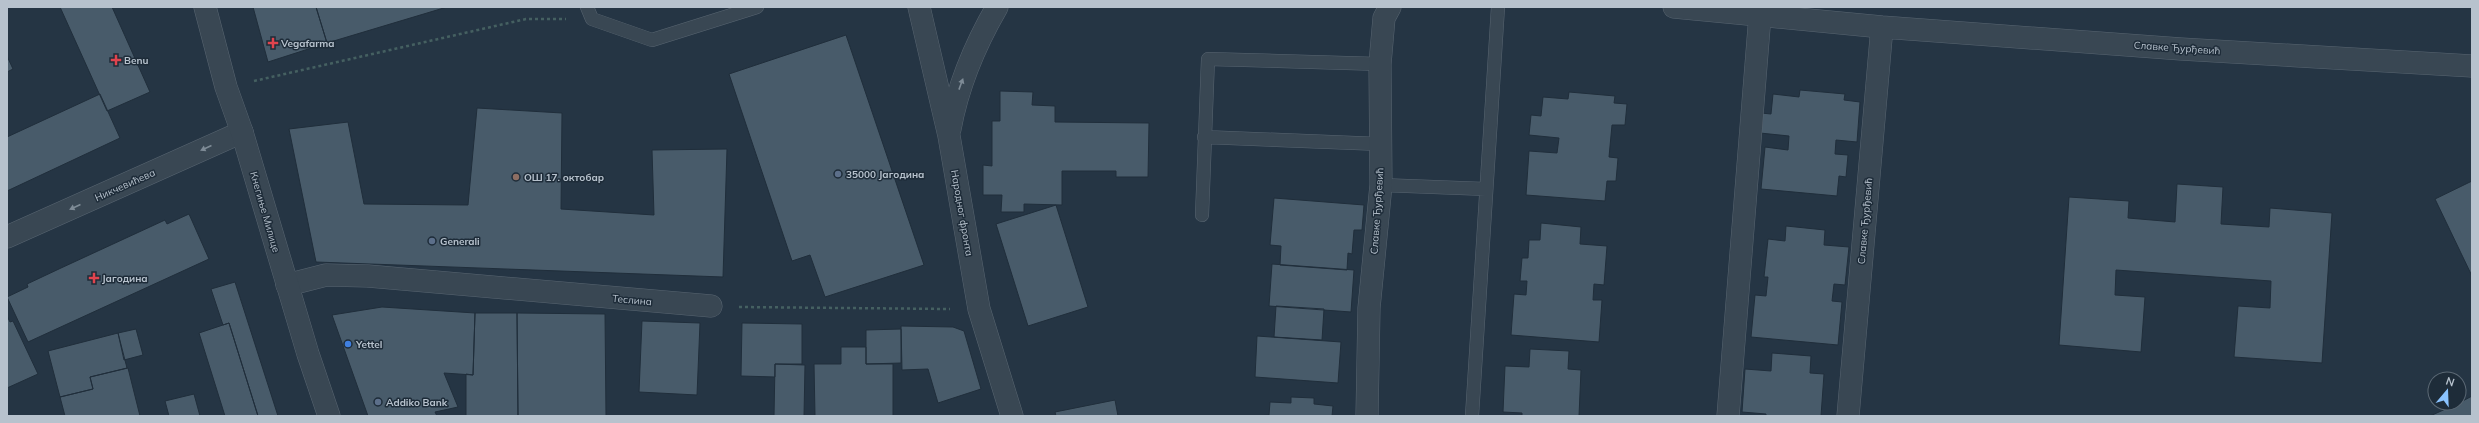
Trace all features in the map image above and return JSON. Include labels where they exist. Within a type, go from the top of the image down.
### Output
[{"type":"street","name":"Кнегиње Милице","points":[[205,7],[226,87],[242,132],[287,285],[328,416]]},
{"type":"street","name":"Народног фронта","points":[[919,7],[949,136],[978,309],[1012,416]]},
{"type":"street","points":[[949,136],[955,102],[968,65],[997,7]]},
{"type":"street","name":"Славке Ђурђевић","points":[[1367,416],[1369,308],[1381,185],[1380,64],[1384,18],[1390,7]]},
{"type":"street","name":"Славке Ђурђевић","points":[[1674,7],[1882,26],[2173,48],[2472,66]]},
{"type":"street","points":[[1728,416],[1760,15]]},
{"type":"street","name":"Славке Ђурђевић","points":[[1848,416],[1882,26]]},
{"type":"street","name":"Никчевићева","points":[[7,238],[242,132]]},
{"type":"street","name":"Теслина","points":[[287,285],[326,275],[368,276],[711,306]]},
{"type":"lane","points":[[587,7],[592,19],[652,40],[757,7]]},
{"type":"lane","points":[[1472,416],[1498,7]]},
{"type":"lane","points":[[1202,215],[1208,59],[1380,64]]},
{"type":"lane","points":[[1204,138],[1380,144]]},
{"type":"lane","points":[[1381,185],[1486,189]]},
{"type":"path","points":[[226,87],[526,19],[592,19]]},
{"type":"path","points":[[711,306],[978,309]]},
{"type":"building","points":[[60,7],[112,7],[150,92],[107,111]]},
{"type":"building","points":[[253,7],[316,7],[327,43],[268,62]]},
{"type":"building","points":[[316,7],[447,7],[327,43]]},
{"type":"building","points":[[846,35],[924,265],[825,297],[810,255],[792,261],[729,74]]},
{"type":"building","points":[[7,56],[13,69],[7,72]]},
{"type":"building","points":[[1800,90],[1845,94],[1844,100],[1860,102],[1857,142],[1836,140],[1835,154],[1848,155],[1846,177],[1839,176],[1837,196],[1761,189],[1765,147],[1788,150],[1789,136],[1760,133],[1761,113],[1771,114],[1773,94],[1799,97]]},
{"type":"building","points":[[1000,91],[1033,92],[1032,105],[1055,106],[1055,122],[1149,123],[1148,177],[1116,177],[1116,171],[1062,171],[1062,205],[1024,204],[1024,212],[1001,212],[1002,195],[983,195],[983,165],[992,166],[992,121],[1000,121]]},
{"type":"building","points":[[1569,92],[1615,96],[1614,103],[1627,104],[1625,125],[1612,125],[1609,157],[1618,158],[1616,181],[1607,181],[1605,201],[1526,195],[1529,151],[1557,153],[1559,138],[1529,135],[1531,115],[1541,116],[1543,97],[1568,99]]},
{"type":"building","points":[[100,94],[120,138],[7,191],[7,137]]},
{"type":"building","name":"ОШ 17. октобар","points":[[477,108],[562,113],[561,209],[654,215],[652,150],[727,149],[723,277],[316,262],[289,129],[348,122],[364,204],[468,205]]},
{"type":"building","points":[[2472,181],[2472,276],[2435,199]]},
{"type":"building","points":[[2177,184],[2223,187],[2221,224],[2269,227],[2270,208],[2332,213],[2322,363],[2234,357],[2238,306],[2270,308],[2271,281],[2116,270],[2115,295],[2145,297],[2141,352],[2059,345],[2069,197],[2129,201],[2128,218],[2175,222]]},
{"type":"building","points":[[1274,198],[1364,205],[1362,230],[1354,230],[1352,254],[1348,253],[1347,270],[1280,265],[1281,246],[1270,245]]},
{"type":"building","points":[[1056,205],[1088,307],[1028,326],[996,224]]},
{"type":"building","points":[[189,214],[209,259],[28,342],[7,297],[28,287],[27,284],[165,220],[167,224]]},
{"type":"building","points":[[1541,223],[1581,227],[1580,244],[1607,246],[1604,285],[1594,284],[1593,300],[1602,300],[1599,342],[1511,335],[1514,294],[1526,295],[1527,281],[1520,281],[1522,258],[1528,258],[1529,240],[1540,240]]},
{"type":"building","points":[[1786,226],[1825,230],[1824,245],[1849,247],[1845,285],[1834,284],[1832,301],[1842,302],[1838,345],[1751,337],[1755,295],[1766,296],[1768,277],[1764,277],[1768,239],[1785,241]]},
{"type":"building","points":[[1272,264],[1354,270],[1351,312],[1269,306]]},
{"type":"building","points":[[235,282],[278,416],[258,416],[229,323],[223,325],[211,289]]},
{"type":"building","points":[[1276,306],[1324,309],[1322,340],[1274,337]]},
{"type":"building","points":[[382,307],[475,313],[473,375],[444,373],[458,407],[435,412],[437,416],[368,416],[332,315]]},
{"type":"building","points":[[475,313],[517,313],[518,416],[466,416],[466,374],[473,375]]},
{"type":"building","points":[[517,313],[605,314],[606,416],[518,416]]},
{"type":"building","points":[[7,316],[10,322],[13,321],[38,374],[7,388]]},
{"type":"building","points":[[642,321],[700,323],[697,395],[639,392]]},
{"type":"building","points":[[229,323],[258,416],[225,416],[199,333]]},
{"type":"building","points":[[742,323],[802,324],[802,364],[775,364],[775,377],[741,376]]},
{"type":"building","points":[[901,326],[953,327],[964,331],[981,389],[938,403],[928,369],[902,370]]},
{"type":"building","points":[[136,329],[143,355],[124,360],[118,333]]},
{"type":"building","points":[[901,329],[901,363],[866,364],[866,330]]},
{"type":"building","points":[[118,333],[127,368],[90,377],[93,389],[60,397],[48,351]]},
{"type":"building","points":[[1257,336],[1341,342],[1338,383],[1255,377]]},
{"type":"building","points":[[841,347],[866,347],[866,364],[893,364],[893,416],[815,416],[814,364],[841,364]]},
{"type":"building","points":[[1530,349],[1569,351],[1568,369],[1581,370],[1579,416],[1522,416],[1522,413],[1503,412],[1505,366],[1529,367]]},
{"type":"building","points":[[1772,353],[1811,356],[1810,373],[1824,374],[1821,416],[1766,416],[1766,414],[1742,412],[1745,369],[1771,371]]},
{"type":"building","points":[[775,364],[805,365],[804,416],[774,416]]},
{"type":"building","points":[[128,368],[140,416],[65,416],[60,397],[93,389],[90,377]]},
{"type":"building","points":[[194,394],[200,416],[169,416],[165,401]]},
{"type":"building","points":[[2472,396],[2472,416],[2430,416],[2441,411],[2467,411],[2467,399]]},
{"type":"building","points":[[1291,397],[1314,398],[1314,404],[1333,406],[1332,416],[1259,416],[1269,415],[1270,402],[1291,403]]},
{"type":"building","points":[[1115,400],[1118,416],[1056,416],[1055,412]]},
{"type":"place","name":"Vegafarma","points":[[273,43]]},
{"type":"place","name":"Benu","points":[[116,60]]},
{"type":"place","name":"35000 Јагодина","points":[[838,174]]},
{"type":"place","name":"ОШ 17. октобар","points":[[516,177]]},
{"type":"place","name":"Generali","points":[[432,241]]},
{"type":"place","name":"Јагодина","points":[[94,278]]},
{"type":"place","name":"Yettel","points":[[348,344]]},
{"type":"place","name":"Addiko Bank","points":[[378,402]]}]
